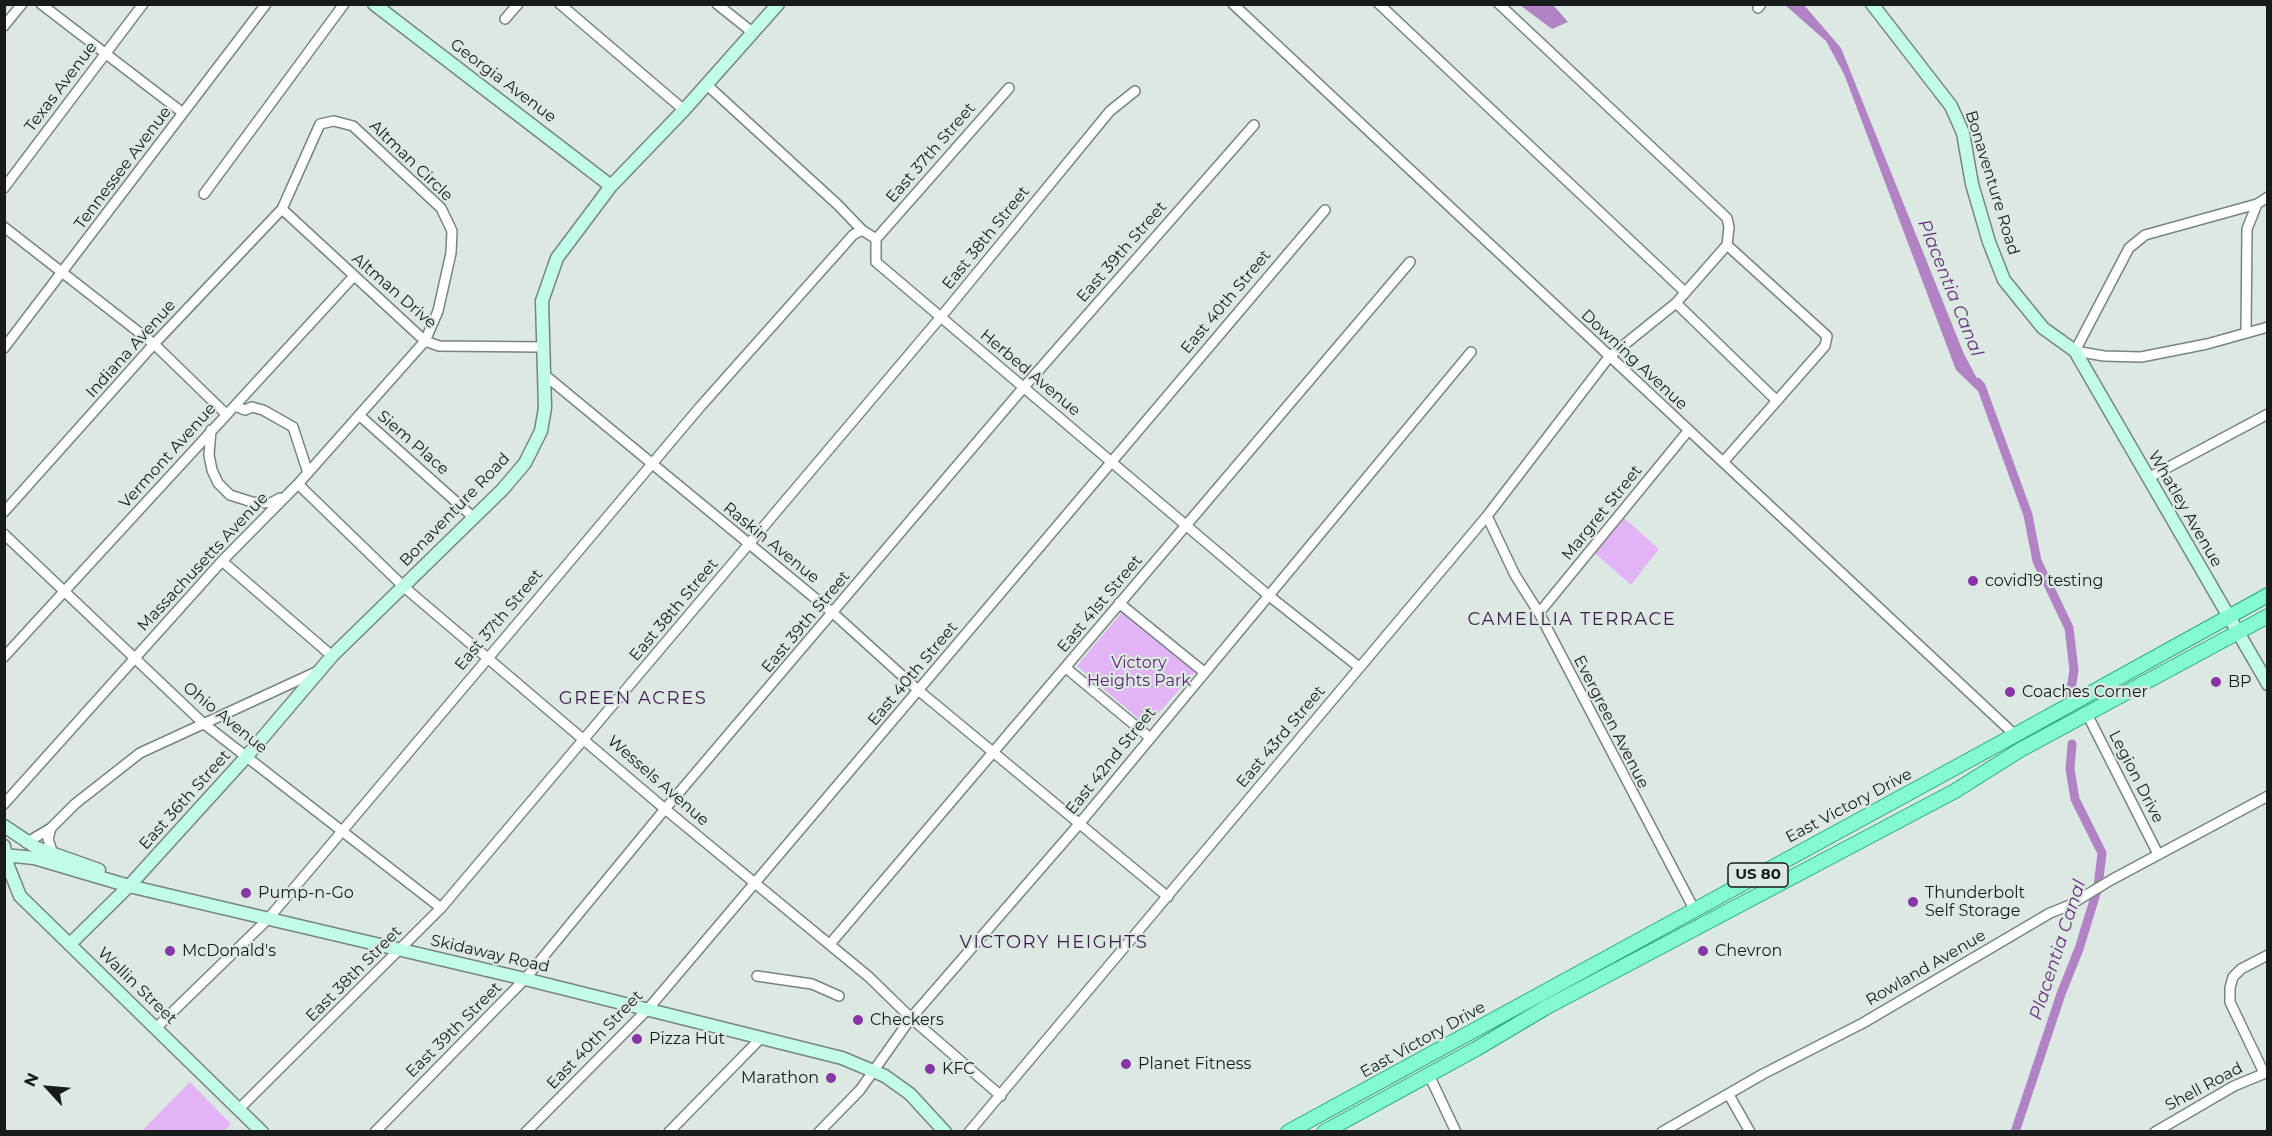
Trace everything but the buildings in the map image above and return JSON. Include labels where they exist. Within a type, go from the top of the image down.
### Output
[{"type":"main road","name":"East Victory Drive","points":[[1288,1131],[2268,595]]},
{"type":"main road","name":"East Victory Drive","points":[[1324,1131],[1429,1075],[1545,1008],[1964,786],[2087,714],[2268,616]]},
{"type":"main road","points":[[1964,786],[1973,770],[2014,746],[2017,742],[2015,735]]},
{"type":"main road","points":[[1774,866],[1782,882]]},
{"type":"main road","points":[[1538,995],[1545,1008]]},
{"type":"street","points":[[4,26],[22,4]]},
{"type":"street","points":[[41,4],[183,113]]},
{"type":"street","name":"Texas Avenue","points":[[4,188],[143,4]]},
{"type":"street","name":"Tennessee Avenue","points":[[4,348],[266,4]]},
{"type":"street","points":[[204,194],[344,4]]},
{"type":"street","name":"Georgia Avenue","points":[[374,4],[611,186]]},
{"type":"street","points":[[505,19],[518,4]]},
{"type":"street","points":[[560,4],[684,110]]},
{"type":"street","points":[[717,4],[752,32]]},
{"type":"street","name":"Bonaventure Road","points":[[26,843],[51,828],[75,804],[140,753],[318,672],[503,489],[534,448],[545,408],[546,376],[542,301],[557,258],[611,186],[707,85],[778,4]]},
{"type":"street","name":"Downing Avenue","points":[[1233,4],[2015,735]]},
{"type":"street","points":[[1379,4],[1685,292]]},
{"type":"street","points":[[1499,4],[1727,218],[1730,227],[1727,245],[1827,336],[1826,346],[1724,461]]},
{"type":"street","name":"Bonaventure Road","points":[[1872,4],[1951,106],[1962,133],[1972,184],[1989,242],[2004,280],[2043,328],[2075,351],[2104,356],[2141,357],[2207,344],[2268,327]]},
{"type":"street","points":[[707,85],[838,205],[862,230],[876,238]]},
{"type":"street","name":"East 37th Street","points":[[876,238],[1009,88]]},
{"type":"street","name":"East 38th Street","points":[[239,1109],[402,950],[441,908],[940,318],[1110,111],[1135,91]]},
{"type":"street","name":"Altman Circle","points":[[282,209],[320,124],[334,121],[353,126],[421,188],[441,208],[452,231],[445,285],[425,341]]},
{"type":"street","name":"East 39th Street","points":[[375,1131],[525,979],[665,809],[1024,387],[1254,125]]},
{"type":"street","points":[[2075,351],[2129,248],[2145,235],[2258,204],[2268,197]]},
{"type":"street","points":[[2246,332],[2247,229],[2258,204]]},
{"type":"street","name":"Altman Drive","points":[[282,209],[425,341],[439,346],[543,347]]},
{"type":"street","name":"Indiana Avenue","points":[[4,512],[154,344],[282,209]]},
{"type":"street","name":"East 40th Street","points":[[526,1131],[648,1009],[1324,210]]},
{"type":"street","points":[[4,227],[154,344],[225,413]]},
{"type":"street","name":"East 37th Street","points":[[157,1027],[268,919],[651,465],[854,235],[862,230]]},
{"type":"street","name":"Herbed Avenue","points":[[876,238],[876,262],[1113,462],[1185,526],[1359,667]]},
{"type":"street","name":"East 43rd Street","points":[[969,1131],[1001,1096],[1487,516],[1609,357],[1676,303],[1727,245]]},
{"type":"street","name":"East 41st Street","points":[[830,944],[1410,262]]},
{"type":"street","name":"Vermont Avenue","points":[[4,657],[65,593],[225,413],[235,406],[354,276]]},
{"type":"street","points":[[1676,303],[1778,401]]},
{"type":"street","name":"Massachusetts Avenue","points":[[4,804],[222,561],[298,484],[425,341]]},
{"type":"street","name":"Whatley Avenue","points":[[2075,351],[2268,684]]},
{"type":"street","name":"East 42nd Street","points":[[819,1131],[860,1090],[911,1018],[1080,823],[1149,737],[1471,352]]},
{"type":"street","name":"Raskin Avenue","points":[[546,376],[833,613],[918,690],[1168,897]]},
{"type":"street","points":[[235,406],[245,410],[252,407],[263,410],[293,427],[308,473]]},
{"type":"street","points":[[2148,478],[2268,414]]},
{"type":"street","name":"Siem Place","points":[[359,415],[473,517]]},
{"type":"street","points":[[212,430],[209,455],[212,470],[218,483],[230,495],[252,502],[271,503],[284,496]]},
{"type":"street","name":"Margret Street","points":[[1539,613],[1688,431]]},
{"type":"street","name":"Wessels Avenue","points":[[298,484],[404,587],[585,738],[665,809],[830,944],[1001,1096]]},
{"type":"street","name":"Evergreen Avenue","points":[[1487,516],[1515,575],[1539,613],[1694,909]]},
{"type":"street","name":"Ohio Avenue","points":[[4,534],[134,660],[203,723],[441,908]]},
{"type":"street","points":[[222,561],[332,656]]},
{"type":"street","points":[[1119,603],[1204,672]]},
{"type":"street","points":[[1066,668],[1149,737]]},
{"type":"street","name":"East 36th Street","points":[[70,944],[129,886],[247,756],[318,672]]},
{"type":"street","name":"Legion Drive","points":[[2087,714],[2158,854]]},
{"type":"street","name":"Rowland Avenue","points":[[1662,1131],[1763,1074],[1863,1023],[2050,913],[2070,905],[2158,854],[2268,796]]},
{"type":"street","points":[[4,826],[26,843],[105,872],[114,882]]},
{"type":"street","points":[[51,828],[48,839],[54,854]]},
{"type":"street","name":"Skidaway Road","points":[[5,852],[34,858],[129,886],[525,979],[842,1058],[872,1070],[910,1094],[945,1131]]},
{"type":"street","name":"Wallin Street","points":[[5,852],[20,896],[262,1131]]},
{"type":"street","points":[[4,882],[20,896]]},
{"type":"street","points":[[2266,1072],[2230,1002],[2229,988],[2241,969],[2268,955]]},
{"type":"street","points":[[757,976],[812,984],[839,996]]},
{"type":"street","points":[[669,1131],[760,1039]]},
{"type":"street","name":"Shell Road","points":[[2155,1131],[2234,1086],[2266,1072]]},
{"type":"street","points":[[1429,1075],[1456,1131]]},
{"type":"street","points":[[1729,1095],[1750,1131]]},
{"type":"green space","points":[[1624,518],[1659,549],[1631,585],[1595,553]]},
{"type":"green space","name":"Victory Heights Park","points":[[1122,612],[1195,672],[1147,726],[1077,666]]},
{"type":"green space","points":[[190,1082],[231,1124],[224,1131],[142,1131]]},
{"type":"shaded area","points":[[1520,5],[1553,5],[1568,22],[1552,29]]},
{"type":"shaded area","points":[[1785,5],[1804,5],[1841,48],[1964,354],[1981,386],[2013,481],[1980,393],[1956,370],[1844,74],[1826,41]]},
{"type":"waterway","name":"Placentia Canal","points":[[1977,382],[1981,386],[2028,515],[2037,561],[2069,628],[2074,670],[2070,696]]},
{"type":"waterway","name":"Placentia Canal","points":[[2015,1132],[2061,994],[2079,949],[2098,887],[2102,853],[2075,799],[2070,769],[2072,744]]},
{"type":"place","name":"covid19 testing","points":[[1973,581]]},
{"type":"place","name":"BP","points":[[2216,682]]},
{"type":"place","name":"Coaches Corner","points":[[2010,692]]},
{"type":"place","name":"Pump-n-Go","points":[[246,893]]},
{"type":"place","name":"Thunderbolt Self Storage","points":[[1913,902]]},
{"type":"place","name":"McDonald's","points":[[170,951]]},
{"type":"place","name":"Chevron","points":[[1703,951]]},
{"type":"place","name":"Checkers","points":[[858,1020]]},
{"type":"place","name":"Pizza Hut","points":[[637,1039]]},
{"type":"place","name":"Planet Fitness","points":[[1126,1064]]},
{"type":"place","name":"KFC","points":[[930,1069]]},
{"type":"place","name":"Marathon","points":[[831,1078]]},
{"type":"district","name":"CAMELLIA TERRACE","points":[[1572,620]]},
{"type":"district","name":"GREEN ACRES","points":[[633,699]]},
{"type":"district","name":"VICTORY HEIGHTS","points":[[1054,943]]}]
